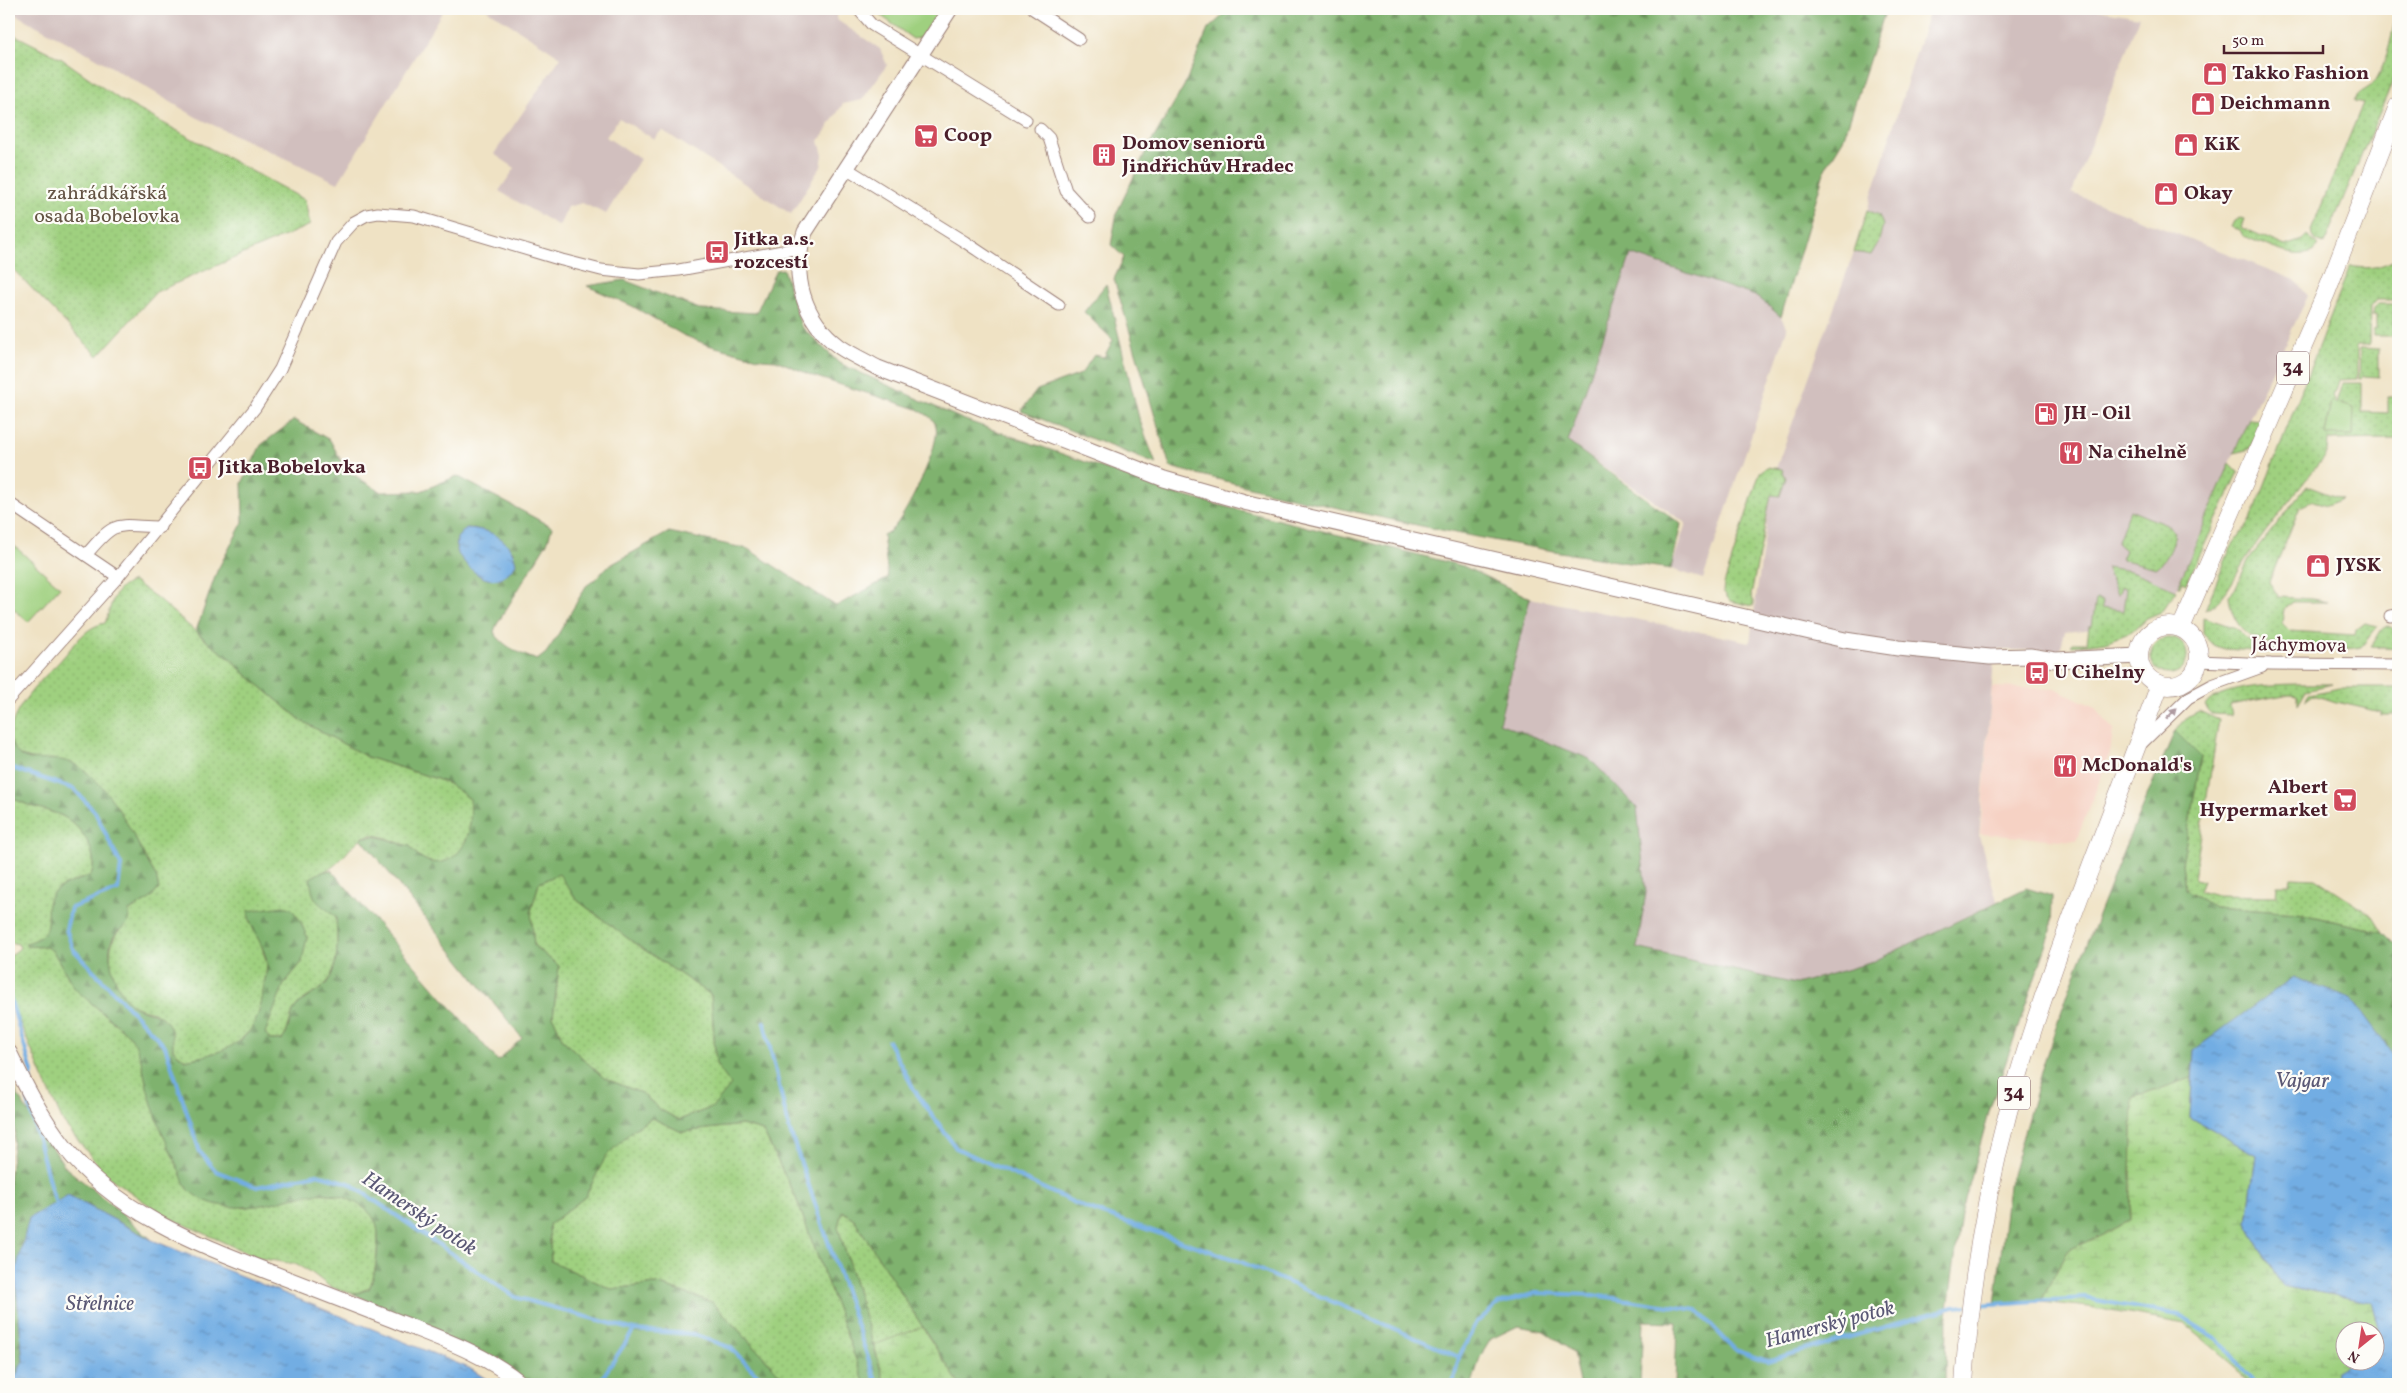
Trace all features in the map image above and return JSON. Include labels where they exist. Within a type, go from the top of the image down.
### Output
[{"type":"main road","name":"34","points":[[2181,628],[2326,292],[2398,106]]},
{"type":"main road","points":[[2164,626],[2181,628],[2196,642],[2199,661],[2191,676],[2184,681],[2177,685],[2160,684],[2147,677],[2143,671],[2139,656],[2140,648],[2149,633],[2164,626]]},
{"type":"main road","name":"34","points":[[1964,1384],[1974,1273],[1997,1157],[2027,1046],[2160,684]]},
{"type":"street","points":[[858,9],[872,25],[1026,120]]},
{"type":"street","points":[[950,9],[805,232],[800,248],[798,272],[802,297],[810,314],[826,336],[842,348],[878,368],[1164,479],[1257,505],[1845,640],[1898,648],[1990,657],[2030,656],[2055,660],[2139,656]]},
{"type":"street","points":[[1033,9],[1079,39]]},
{"type":"street","points":[[1040,129],[1049,138],[1066,192],[1090,217]]},
{"type":"street","points":[[846,168],[957,237],[1059,305]]},
{"type":"street","points":[[9,699],[160,527],[268,388],[280,369],[336,242],[347,228],[367,215],[387,212],[414,216],[562,260],[601,270],[638,274],[679,270],[800,248]]},
{"type":"street","points":[[9,503],[118,577]]},
{"type":"street","points":[[86,554],[106,531],[118,525],[160,527]]},
{"type":"street","name":"Jáchymova","points":[[2199,661],[2271,664],[2398,664]]},
{"type":"street","points":[[2136,749],[2188,698],[2225,679],[2271,664]]},
{"type":"street","points":[[9,1052],[38,1109],[64,1148],[102,1185],[130,1207],[203,1246],[451,1343],[505,1370],[522,1384]]},
{"type":"shaded area","points":[[9,9],[444,9],[338,183],[196,117],[93,56],[9,11]]},
{"type":"shaded area","points":[[486,9],[835,9],[837,20],[880,49],[887,65],[862,100],[843,104],[819,141],[823,155],[821,166],[791,214],[662,130],[654,139],[619,118],[606,137],[640,159],[606,214],[582,203],[568,207],[559,226],[499,191],[515,168],[494,154],[561,57]]},
{"type":"shaded area","name":"U Cihelny","points":[[1930,9],[2092,9],[2139,17],[2072,193],[2295,280],[2308,296],[2249,419],[2176,590],[2131,625],[2065,632],[2060,650],[1995,650],[1979,836],[1997,901],[1870,963],[1796,984],[1636,948],[1646,893],[1499,723],[1530,598],[1750,642],[1773,477],[1854,252]]},
{"type":"shaded area","points":[[1631,253],[1758,297],[1781,317],[1787,329],[1703,579],[1671,569],[1686,523],[1568,442]]},
{"type":"shaded area","points":[[1992,687],[2056,689],[2095,707],[2113,730],[2110,754],[2076,841],[1980,834]]},
{"type":"green space","points":[[872,9],[941,9],[923,37],[913,39]]},
{"type":"green space","points":[[1230,9],[1886,9],[1843,140],[1825,169],[1781,317],[1758,297],[1631,254],[1568,442],[1681,524],[1671,569],[1607,560],[1419,526],[1294,498],[1170,467],[1114,279],[1124,257],[1111,245],[1117,212],[1146,151],[1184,86],[1208,29]]},
{"type":"green space","points":[[2397,9],[2398,69],[2324,244],[2316,241],[2311,231],[2363,103],[2354,101],[2358,94],[2371,86],[2376,80],[2384,63],[2390,45]]},
{"type":"green space","name":"zahrádkářská osada Bobelovka","points":[[9,32],[62,59],[119,99],[305,200],[310,225],[156,292],[98,356],[9,265]]},
{"type":"green space","points":[[1867,210],[1879,215],[1883,225],[1879,241],[1871,255],[1854,252]]},
{"type":"green space","points":[[2240,218],[2244,219],[2241,227],[2285,246],[2302,240],[2307,235],[2319,246],[2312,252],[2304,254],[2283,252],[2243,236],[2240,230],[2231,227],[2234,221]]},
{"type":"green space","points":[[2398,258],[2398,300],[2376,300],[2370,307],[2369,345],[2357,345],[2357,379],[2339,380],[2332,397],[2335,399],[2334,402],[2331,401],[2325,434],[2353,435],[2353,408],[2336,403],[2342,383],[2362,383],[2362,412],[2388,413],[2388,397],[2398,397],[2398,439],[2328,440],[2327,451],[2324,457],[2257,543],[2225,593],[2213,606],[2205,610],[2231,547],[2251,520],[2350,266],[2375,267]]},
{"type":"green space","points":[[783,269],[801,326],[839,363],[962,419],[1183,496],[1463,566],[1530,598],[1499,723],[1590,759],[1637,808],[1646,893],[1637,948],[1796,984],[1870,963],[2026,888],[2052,896],[2051,932],[1991,1105],[1961,1214],[1947,1316],[1946,1384],[1675,1384],[1677,1322],[1643,1321],[1640,1384],[1579,1384],[1573,1352],[1544,1331],[1518,1326],[1491,1339],[1480,1357],[1472,1384],[959,1384],[854,1219],[842,1211],[838,1227],[885,1384],[865,1384],[796,1198],[763,1131],[742,1125],[682,1132],[652,1118],[634,1129],[606,1156],[585,1197],[549,1225],[551,1261],[611,1289],[657,1284],[712,1302],[789,1384],[524,1384],[466,1349],[354,1294],[369,1289],[375,1271],[377,1253],[378,1235],[375,1220],[361,1206],[346,1198],[331,1194],[317,1194],[259,1206],[229,1207],[213,1204],[193,1194],[185,1184],[161,1128],[150,1097],[139,1055],[131,1037],[75,989],[53,951],[46,947],[26,946],[26,943],[37,939],[43,934],[46,927],[48,905],[55,891],[67,884],[91,875],[93,858],[87,840],[68,819],[9,796],[9,736],[14,748],[20,755],[37,760],[66,761],[76,765],[90,775],[102,787],[122,815],[156,876],[159,889],[150,899],[129,911],[129,922],[113,938],[110,945],[111,965],[118,985],[129,1002],[139,1009],[159,1015],[166,1021],[173,1039],[173,1050],[185,1060],[228,1048],[248,1033],[255,1022],[260,1009],[267,965],[264,951],[249,918],[248,911],[283,906],[291,908],[300,920],[307,937],[302,962],[284,984],[265,1033],[270,1040],[282,1040],[287,1032],[295,1008],[323,987],[329,980],[337,954],[336,917],[317,902],[311,887],[310,878],[321,872],[331,870],[498,1061],[522,1038],[361,838],[374,836],[410,846],[425,860],[433,862],[449,860],[456,855],[467,838],[470,819],[470,799],[449,784],[437,779],[367,757],[302,721],[196,631],[217,571],[243,522],[242,483],[261,445],[294,420],[330,440],[346,470],[381,492],[421,491],[457,476],[552,527],[548,541],[494,632],[507,646],[537,660],[546,653],[556,638],[586,586],[607,567],[669,532],[748,549],[836,606],[888,578],[883,535],[892,529],[908,507],[929,462],[936,435],[936,426],[933,420],[917,409],[813,376],[776,360],[762,359],[708,345],[683,335],[632,306],[587,286],[624,280],[702,310],[756,313],[776,270]],"holes":[[[467,528],[488,532],[504,542],[514,553]],[[559,874],[577,900],[630,940],[711,995],[716,1064],[731,1085],[713,1107],[679,1120],[661,1110],[641,1093],[604,1078],[563,1040],[553,1017],[559,966],[534,946],[531,911],[539,883]]]},
{"type":"green space","points":[[1106,284],[1139,418],[1156,464],[1021,411],[1037,390],[1081,374],[1094,355],[1104,357],[1113,340],[1084,312]]},
{"type":"green space","points":[[2377,304],[2395,304],[2394,336],[2373,336],[2373,330],[2376,329],[2376,315],[2372,315],[2373,309]]},
{"type":"green space","points":[[2360,348],[2379,349],[2379,377],[2363,376],[2362,379],[2359,379]]},
{"type":"green space","points":[[2331,401],[2354,408],[2353,435],[2325,435]]},
{"type":"green space","points":[[2249,419],[2262,420],[2250,449],[2234,453]]},
{"type":"green space","points":[[2230,463],[2239,472],[2186,584],[2182,582],[2178,586]]},
{"type":"green space","points":[[1767,467],[1782,469],[1786,478],[1780,496],[1771,495],[1751,595],[1754,602],[1753,606],[1730,601],[1723,591],[1760,472]]},
{"type":"green space","points":[[2307,486],[2342,499],[2327,505],[2313,501],[2300,507],[2269,582],[2279,597],[2313,599],[2327,602],[2293,602],[2284,609],[2282,623],[2290,631],[2355,635],[2356,630],[2365,623],[2378,626],[2361,647],[2289,647],[2274,645],[2260,641],[2249,634],[2239,625],[2232,612],[2229,595],[2235,589],[2249,559]]},
{"type":"green space","points":[[2130,510],[2169,526],[2174,532],[2170,552],[2156,568],[2121,559],[2125,550],[2117,543]]},
{"type":"green space","points":[[9,541],[60,587],[28,622],[9,605]]},
{"type":"green space","points":[[2106,567],[2131,571],[2177,590],[2161,612],[2147,618],[2132,632],[2106,642],[2073,646],[2071,645],[2073,643],[2087,643],[2096,599],[2103,601],[2102,608],[2123,611],[2126,588],[2121,587],[2117,594]]},
{"type":"green space","points":[[133,581],[157,598],[210,644],[232,660],[242,671],[302,721],[367,757],[437,779],[449,784],[471,799],[470,824],[467,838],[462,848],[449,860],[433,863],[425,860],[410,846],[373,835],[366,836],[360,840],[336,864],[321,872],[329,910],[336,916],[337,953],[333,972],[323,987],[295,1008],[287,1032],[282,1040],[270,1040],[264,1033],[284,984],[302,962],[249,920],[261,943],[267,965],[261,1010],[255,1025],[235,1046],[210,1055],[186,1060],[173,1050],[168,1028],[159,1016],[150,1011],[137,1008],[126,999],[114,978],[111,966],[112,942],[117,932],[126,925],[129,911],[138,906],[156,876],[138,846],[53,759],[36,760],[25,758],[12,747],[10,736],[12,724],[17,712],[33,689],[79,638],[91,629],[105,623],[117,593]]},
{"type":"green space","points":[[2203,617],[2236,628],[2245,637],[2260,646],[2288,653],[2225,649],[2215,646],[2203,634]]},
{"type":"green space","points":[[2387,626],[2391,627],[2395,632],[2398,649],[2371,647],[2382,629]]},
{"type":"green space","points":[[2169,638],[2176,639],[2182,643],[2186,649],[2186,663],[2182,669],[2176,673],[2169,674],[2162,673],[2156,669],[2152,663],[2151,656],[2152,649],[2156,643],[2162,639]]},
{"type":"green space","points":[[2285,684],[2333,684],[2306,690],[2298,704],[2298,695],[2290,694],[2230,705],[2232,715],[2211,714],[2205,706],[2214,698],[2245,688]]},
{"type":"green space","points":[[2341,688],[2398,688],[2398,715],[2381,715],[2381,712],[2313,695],[2305,701],[2309,694]]},
{"type":"green space","points":[[2199,711],[2219,720],[2194,879],[2203,881],[2199,891],[2213,895],[2276,896],[2277,885],[2290,885],[2291,877],[2315,878],[2373,916],[2383,932],[2297,913],[2214,907],[2185,889],[2182,864],[2201,757],[2175,731],[2189,716]]},
{"type":"green space","points":[[2175,731],[2201,757],[2182,864],[2185,889],[2214,907],[2297,913],[2383,932],[2398,947],[2398,1061],[2194,1050],[2192,1078],[2133,1098],[2130,1221],[2067,1251],[2041,1302],[2020,1300],[1995,1305],[2009,1185],[2043,1065],[2070,987],[2127,842]]},
{"type":"green space","points":[[9,796],[68,819],[87,840],[93,858],[91,875],[62,886],[45,934],[40,940],[27,943],[27,946],[46,947],[53,951],[75,989],[131,1037],[138,1047],[148,1089],[243,1208],[288,1196],[323,1193],[351,1200],[367,1209],[377,1224],[378,1234],[375,1270],[369,1288],[354,1294],[330,1287],[312,1273],[295,1264],[258,1258],[162,1214],[106,1175],[63,1122],[9,997],[9,960],[11,955],[20,948],[18,944],[9,942]]},
{"type":"green space","points":[[559,873],[577,900],[630,940],[711,995],[716,1064],[732,1085],[713,1107],[679,1120],[661,1110],[641,1093],[604,1078],[563,1040],[553,1017],[559,966],[534,946],[531,911],[539,883]]},
{"type":"green space","points":[[9,1076],[18,1096],[66,1168],[152,1240],[68,1195],[15,1274],[23,1361],[12,1384],[9,1384],[9,1180],[15,1131],[9,1108]]},
{"type":"green space","points":[[2192,1078],[2190,1117],[2256,1155],[2247,1223],[2281,1285],[2371,1302],[2376,1320],[2334,1320],[2335,1384],[2246,1384],[2235,1366],[2185,1324],[2089,1307],[2041,1302],[2067,1251],[2130,1221],[2133,1098]]},
{"type":"green space","points":[[652,1118],[682,1132],[742,1125],[763,1131],[796,1198],[865,1384],[789,1384],[712,1302],[657,1284],[611,1289],[551,1261],[549,1225],[585,1197],[605,1156],[634,1129]]},
{"type":"green space","points":[[842,1211],[854,1219],[959,1384],[885,1384],[838,1227]]},
{"type":"green space","points":[[922,1327],[959,1384],[885,1384],[874,1345]]},
{"type":"water","points":[[466,528],[491,533],[499,537],[510,548],[516,564],[508,573],[492,580],[476,573],[456,551],[457,538]]},
{"type":"water","name":"Vajgar","points":[[2293,977],[2353,1000],[2398,1061],[2398,1384],[2335,1384],[2336,1370],[2384,1370],[2384,1320],[2376,1320],[2371,1302],[2281,1285],[2247,1223],[2256,1155],[2190,1117],[2194,1050]]},
{"type":"water","name":"Střelnice","points":[[68,1195],[152,1240],[469,1368],[494,1384],[12,1384],[23,1361],[15,1274],[29,1218]]},
{"type":"waterway","name":"Hamerský potok","points":[[9,767],[74,789],[95,812],[121,865],[118,890],[71,908],[66,929],[73,949],[165,1046],[200,1152],[216,1171],[257,1187],[317,1174],[349,1183],[515,1297],[634,1330],[693,1334],[731,1348],[766,1384]]},
{"type":"waterway","points":[[9,994],[32,1072],[30,1083]]},
{"type":"waterway","points":[[764,1022],[789,1128],[877,1384]]},
{"type":"waterway","points":[[888,1041],[915,1091],[956,1148],[1086,1208],[1239,1261],[1459,1357]]},
{"type":"waterway","points":[[28,1100],[57,1206]]},
{"type":"waterway","name":"Hamerský potok","points":[[1453,1384],[1459,1357],[1476,1323],[1498,1304],[1536,1293],[1593,1295],[1697,1310],[1735,1350],[1767,1361],[1954,1307],[1967,1306]]},
{"type":"waterway","name":"Hamerský potok","points":[[1976,1305],[2084,1298],[2178,1315],[2218,1339],[2255,1384]]},
{"type":"waterway","points":[[598,1384],[634,1330]]},
{"type":"place","name":"Takko Fashion","points":[[2215,74]]},
{"type":"place","name":"Deichmann","points":[[2203,104]]},
{"type":"place","name":"Coop","points":[[926,136]]},
{"type":"place","name":"KiK","points":[[2186,145]]},
{"type":"place","name":"Domov seniorů Jindřichův Hradec","points":[[1104,155]]},
{"type":"place","name":"Okay","points":[[2166,194]]},
{"type":"place","name":"Jitka a.s. rozcestí","points":[[717,252]]},
{"type":"place","name":"JH - Oil","points":[[2046,414]]},
{"type":"place","name":"Na cihelně","points":[[2071,453]]},
{"type":"place","name":"Jitka Bobelovka","points":[[200,468]]},
{"type":"place","name":"JYSK","points":[[2318,566]]},
{"type":"place","name":"U Cihelny","points":[[2037,673]]},
{"type":"place","name":"McDonald's","points":[[2065,766]]},
{"type":"place","name":"Albert Hypermarket","points":[[2345,800]]}]
